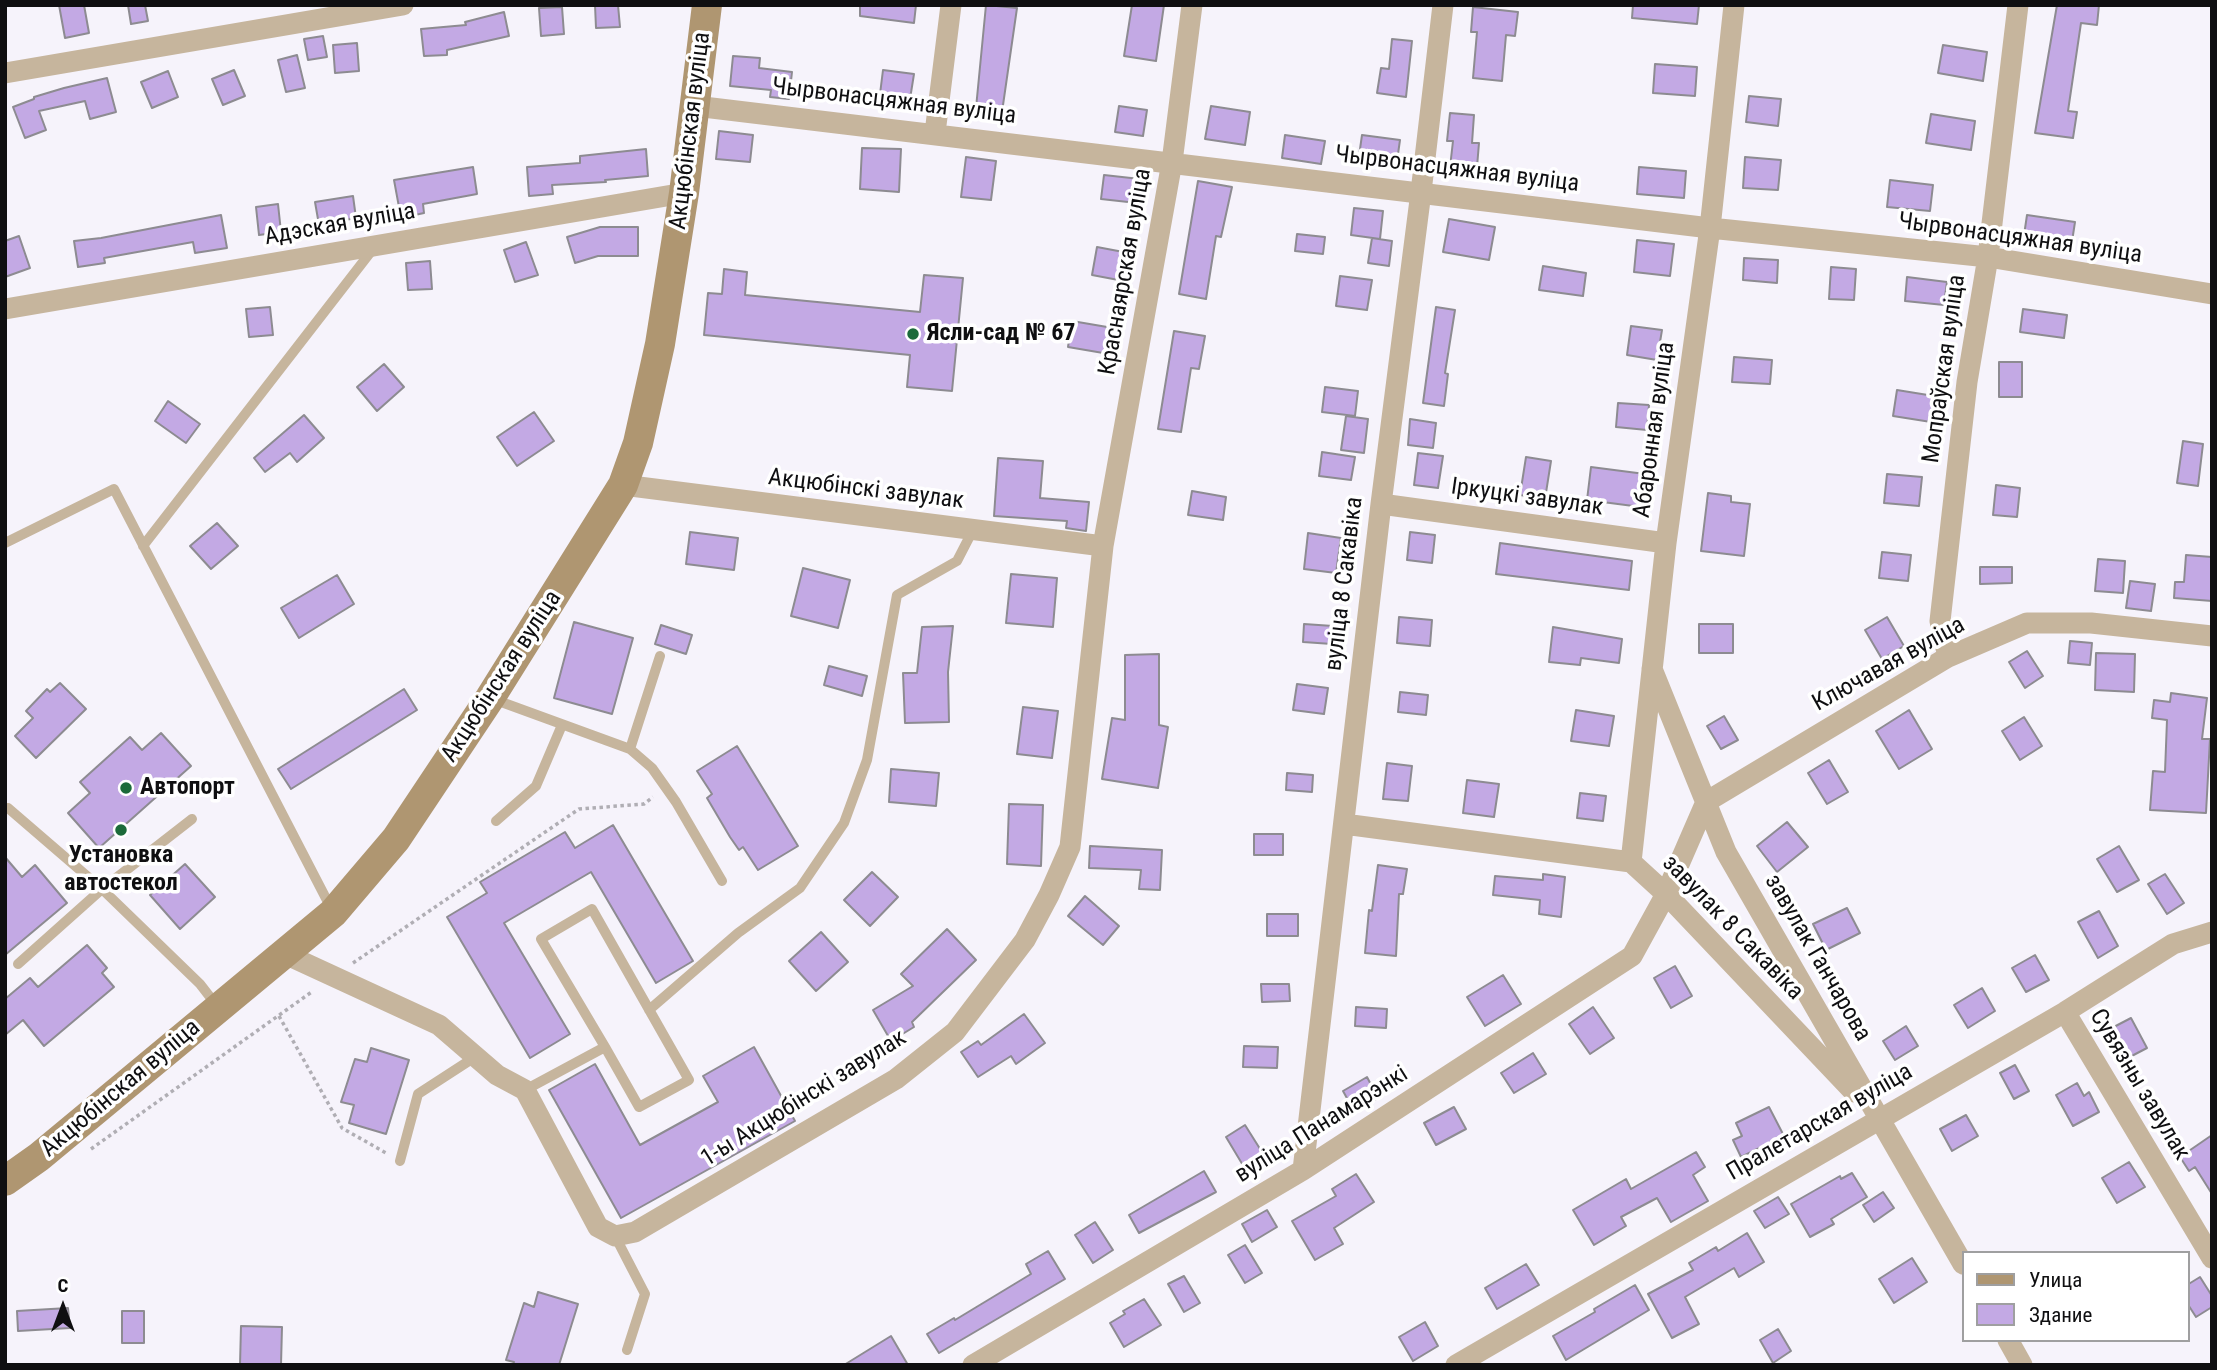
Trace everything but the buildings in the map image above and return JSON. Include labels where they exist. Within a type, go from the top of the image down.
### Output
[{"type":"street","points":[[5,73],[403,5]]},
{"type":"street","name":"Акцюбінская вуліца","points":[[5,1181],[39,1157],[333,913],[396,839],[490,698],[623,485],[638,443],[660,344],[684,193],[707,5]]},
{"type":"street","points":[[935,133],[951,5]]},
{"type":"street","name":"Краснаярская вуліца","points":[[1103,546],[1172,162],[1192,5]]},
{"type":"street","name":"вуліца 8 Сакавіка","points":[[1304,1170],[1381,504],[1443,5]]},
{"type":"street","name":"Абаронная вуліца","points":[[1631,862],[1651,667],[1710,228],[1734,5]]},
{"type":"street","name":"Мопраўская вуліца","points":[[1948,657],[1940,621],[1967,382],[1987,257],[2018,5]]},
{"type":"street","name":"Чырвонасцяжная вуліца","points":[[695,106],[1710,228],[1987,257],[2212,294]]},
{"type":"street","name":"Адэская вуліца","points":[[5,309],[684,193]]},
{"type":"street","name":"Акцюбінскі завулак","points":[[623,485],[1103,546]]},
{"type":"street","name":"Іркуцкі завулак","points":[[1381,504],[1666,543]]},
{"type":"street","name":"1-ы Акцюбінскі завулак","points":[[615,1236],[635,1232],[896,1079],[955,1032],[1026,940],[1070,847],[1103,546]]},
{"type":"street","name":"Ключавая вуліца","points":[[1706,802],[1948,657],[2027,623],[2091,624],[2212,636]]},
{"type":"street","name":"завулак Ганчарова","points":[[1651,667],[1726,852],[1962,1262]]},
{"type":"street","points":[[1665,894],[1706,802]]},
{"type":"street","name":"завулак 8 Сакавіка","points":[[1344,824],[1631,862],[1665,894],[1879,1118]]},
{"type":"street","name":"вуліца Панамарэнкі","points":[[973,1365],[1304,1170],[1632,956],[1665,894]]},
{"type":"street","name":"Пралетарская вуліца","points":[[1456,1365],[2065,1012],[2173,944],[2212,932]]},
{"type":"street","points":[[285,954],[439,1026],[497,1075],[525,1090],[598,1227],[615,1236]]},
{"type":"street","name":"Сувязны завулак","points":[[2065,1012],[2212,1258]]},
{"type":"street","points":[[2009,1342],[2022,1365]]},
{"type":"lane","points":[[143,546],[376,245]]},
{"type":"lane","points":[[5,543],[114,489],[333,913]]},
{"type":"lane","points":[[649,1010],[738,933],[800,888],[844,823],[867,760],[897,595],[957,561],[973,530]]},
{"type":"lane","points":[[630,749],[660,656]]},
{"type":"lane","points":[[490,698],[630,749],[652,768],[676,802],[722,880]]},
{"type":"lane","points":[[496,821],[536,786],[562,725]]},
{"type":"lane","points":[[8,808],[102,889],[200,984],[218,1008]]},
{"type":"lane","points":[[18,964],[102,889],[192,818]]},
{"type":"lane","points":[[592,909],[689,1080],[639,1107],[605,1047],[541,939],[592,909]]},
{"type":"lane","points":[[525,1090],[605,1047]]},
{"type":"lane","points":[[400,1161],[418,1094],[475,1057]]},
{"type":"lane","points":[[615,1236],[645,1294],[627,1349]]},
{"type":"path","points":[[279,1016],[342,1128],[400,1161]]},
{"type":"place","name":"Ясли-сад № 67","points":[[913,334]]},
{"type":"place","name":"Автопорт","points":[[126,788]]},
{"type":"place","name":"Установка автостекол","points":[[121,830]]}]
